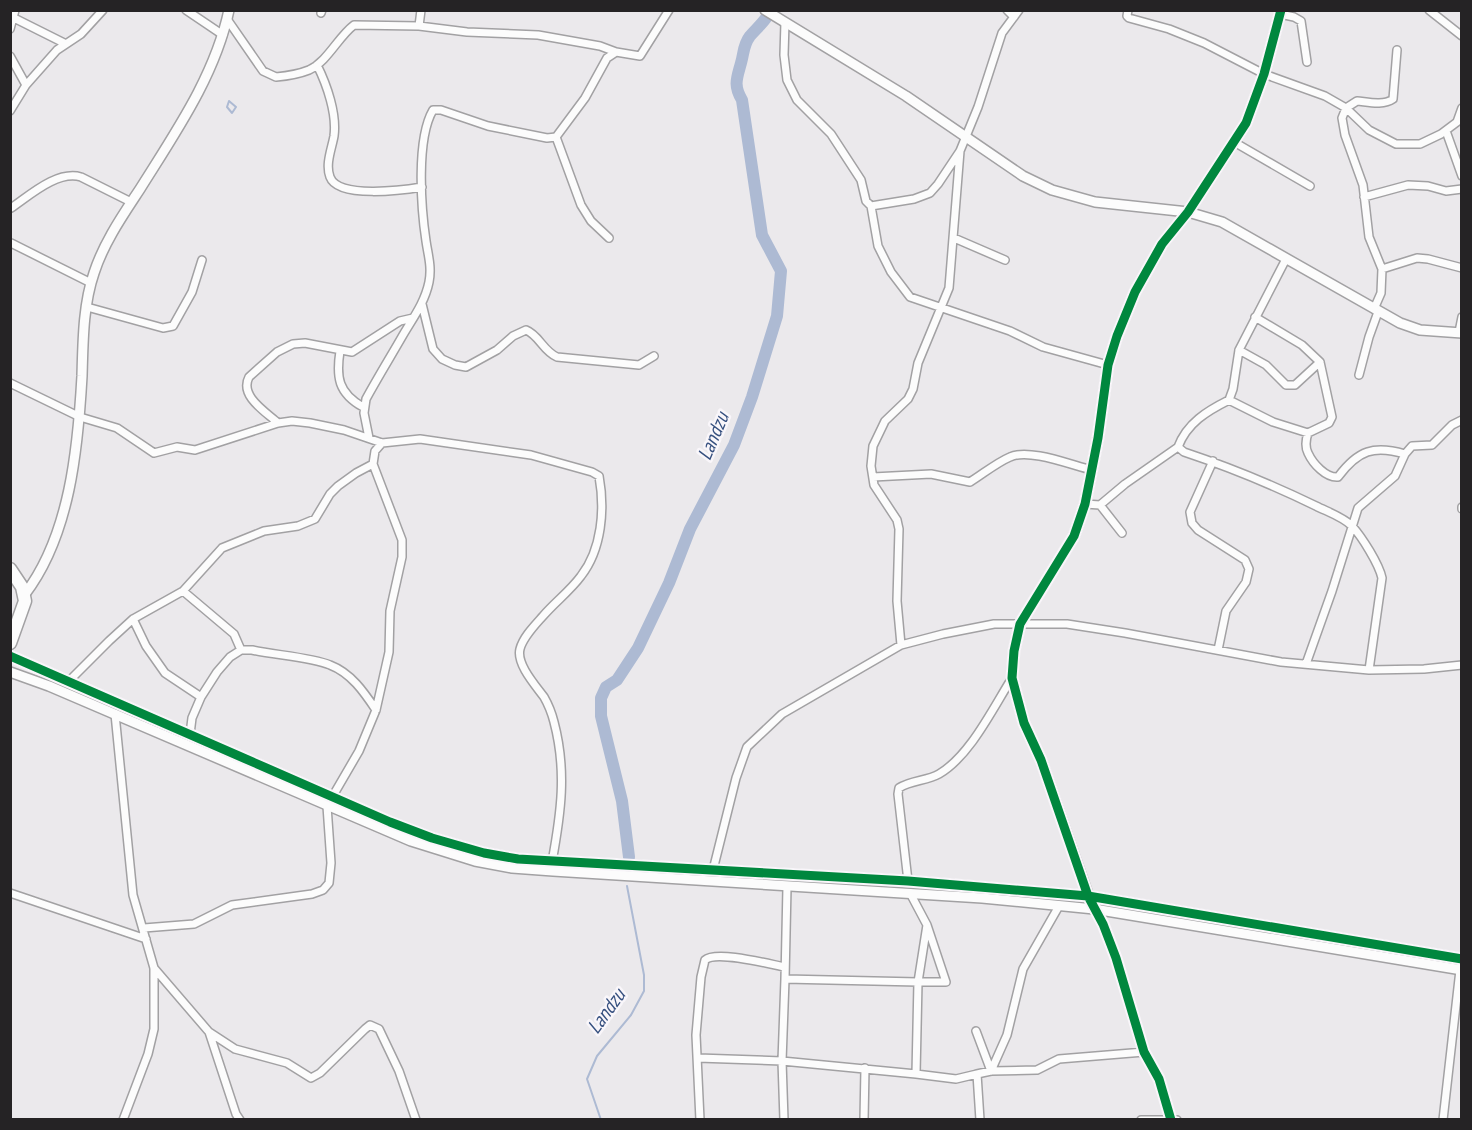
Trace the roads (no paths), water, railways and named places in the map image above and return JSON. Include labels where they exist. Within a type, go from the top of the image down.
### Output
[{"type":"highway","points":[[10,569],[25,594],[10,643]]},
{"type":"street","points":[[11,106],[64,44],[81,34],[103,10]]},
{"type":"street","points":[[186,10],[223,35]]},
{"type":"street","points":[[418,26],[421,10]]},
{"type":"street","points":[[228,15],[246,48],[268,75],[276,77],[308,70],[317,65],[354,25],[418,26],[467,33],[538,35],[600,46],[616,52],[639,56],[669,10]]},
{"type":"street","points":[[765,10],[906,96],[1023,176],[1052,190],[1095,202],[1188,212],[1222,222],[1400,324],[1420,330],[1460,333],[1461,317]]},
{"type":"street","points":[[871,206],[884,205],[930,193],[960,151],[978,107],[1002,33],[1017,14],[1008,10]]},
{"type":"street","points":[[1128,10],[1129,18],[1169,29],[1204,43],[1264,74],[1325,96],[1346,108],[1369,130],[1396,144],[1420,144],[1446,131],[1457,122],[1461,108]]},
{"type":"street","points":[[1429,10],[1461,36]]},
{"type":"street","points":[[1141,1119],[1173,1119],[1160,1079],[1144,1052],[1116,958],[1103,924],[1088,897],[1041,760],[1024,723],[1012,678],[1014,651],[1020,624],[1074,536],[1085,504],[1108,365],[1135,292],[1162,244],[1188,212],[1245,123],[1264,74],[1280,12],[1300,21],[1307,62]]},
{"type":"street","points":[[10,29],[15,14],[64,44]]},
{"type":"street","points":[[25,594],[36,578],[51,545],[75,462],[90,283],[103,250],[200,88],[223,35],[228,15]]},
{"type":"street","points":[[785,22],[784,55],[787,80],[797,100],[831,134],[861,180],[866,201],[871,206],[878,246],[891,272],[910,297],[1010,331],[1043,347],[1108,365]]},
{"type":"street","points":[[1359,375],[1381,293],[1382,269],[1369,237],[1363,185],[1345,135],[1342,118],[1346,108],[1357,101],[1374,103],[1389,102],[1393,99],[1397,50]]},
{"type":"street","points":[[369,438],[363,407],[376,380],[422,304],[429,282],[431,267],[426,239],[422,187],[423,140],[433,110],[441,110],[488,126],[547,138],[556,137],[585,98],[607,58],[616,52]]},
{"type":"street","points":[[10,56],[27,85]]},
{"type":"street","points":[[317,65],[323,78],[334,128],[329,169],[333,182],[355,190],[380,193],[422,187]]},
{"type":"street","points":[[1446,131],[1461,177]]},
{"type":"street","points":[[556,137],[580,205],[591,221],[609,238]]},
{"type":"street","points":[[1234,142],[1310,186]]},
{"type":"street","points":[[901,645],[897,601],[899,529],[897,520],[874,485],[871,466],[873,446],[885,421],[908,399],[913,389],[918,363],[949,288],[960,151]]},
{"type":"street","points":[[10,217],[11,206],[43,186],[72,176],[81,177],[131,202]]},
{"type":"street","points":[[1364,197],[1408,185],[1428,186],[1446,191],[1461,189]]},
{"type":"street","points":[[954,238],[1005,260]]},
{"type":"street","points":[[10,249],[11,241],[90,283]]},
{"type":"street","points":[[1382,269],[1417,258],[1461,268]]},
{"type":"street","points":[[1085,504],[1100,505],[1125,484],[1178,447],[1182,438],[1199,418],[1229,400],[1239,350],[1286,259]]},
{"type":"street","points":[[87,306],[163,328],[173,326],[192,292],[202,260]]},
{"type":"street","points":[[422,304],[433,349],[442,359],[455,365],[466,367],[497,350],[513,336],[526,330],[532,332],[548,353],[557,357],[639,365],[654,356]]},
{"type":"street","points":[[1229,400],[1273,422],[1308,433],[1329,423],[1332,417],[1320,362],[1302,345],[1255,317]]},
{"type":"street","points":[[278,423],[251,398],[246,389],[249,377],[277,352],[292,344],[305,343],[352,352],[400,321],[413,318]]},
{"type":"street","points":[[1239,350],[1266,365],[1287,385],[1295,385],[1304,379],[1320,362]]},
{"type":"street","points":[[340,351],[337,370],[340,384],[348,396],[363,407]]},
{"type":"street","points":[[10,383],[80,417],[117,428],[154,453],[177,447],[195,450],[292,420],[382,443],[420,439],[531,455],[599,476],[601,521],[595,553],[581,576],[533,628],[519,651],[531,681],[544,698],[554,721],[563,772],[561,811],[552,862]]},
{"type":"street","points":[[1306,664],[1358,508],[1395,476],[1405,454],[1412,446],[1432,445],[1452,425],[1461,420]]},
{"type":"street","points":[[1308,433],[1306,441],[1308,453],[1326,476],[1338,477],[1346,466],[1361,454],[1376,449],[1387,448],[1405,454]]},
{"type":"street","points":[[144,928],[194,924],[232,905],[312,894],[323,890],[329,883],[331,863],[327,806],[359,751],[376,710],[388,652],[390,611],[402,557],[402,540],[387,505],[374,464],[375,451],[382,443]]},
{"type":"street","points":[[1178,447],[1184,452],[1277,487],[1351,525],[1366,545],[1380,569],[1382,578],[1369,670]]},
{"type":"street","points":[[873,477],[932,474],[970,482],[1011,456],[1021,454],[1092,470]]},
{"type":"street","points":[[1213,461],[1190,512],[1192,523],[1198,530],[1245,560],[1249,569],[1246,582],[1226,611],[1218,650]]},
{"type":"street","points":[[69,681],[133,619],[183,591],[222,548],[264,531],[298,526],[315,519],[330,494],[338,486],[374,464]]},
{"type":"street","points":[[1100,505],[1122,533]]},
{"type":"street","points":[[183,591],[234,634],[241,650]]},
{"type":"street","points":[[133,619],[146,646],[165,673],[201,697]]},
{"type":"street","points":[[713,870],[736,778],[747,747],[782,714],[901,645],[994,624],[1067,624],[1306,664],[1369,670],[1424,669],[1461,664]]},
{"type":"street","points":[[190,734],[192,718],[201,697],[230,657],[241,650],[252,650],[330,665],[348,675],[363,690],[376,710]]},
{"type":"street","points":[[10,656],[432,838],[484,853],[552,862],[908,881],[1088,897],[1461,959]]},
{"type":"street","points":[[10,672],[115,714],[327,806],[436,850],[475,861],[512,868],[910,893],[1094,909],[1460,970],[1443,1119]]},
{"type":"street","points":[[908,881],[899,788],[938,775],[955,762],[971,742],[1012,678]]},
{"type":"street","points":[[115,714],[133,895],[154,969],[154,1029],[148,1053],[123,1119]]},
{"type":"street","points":[[784,1119],[782,1061],[786,886]]},
{"type":"street","points":[[10,893],[146,939]]},
{"type":"street","points":[[785,979],[946,982],[927,925],[910,893]]},
{"type":"street","points":[[991,1071],[1007,1035],[1023,969],[1059,906]]},
{"type":"street","points":[[916,1074],[919,964],[927,925]]},
{"type":"street","points":[[700,1119],[696,1035],[701,977],[705,960],[711,956],[725,957],[785,967]]},
{"type":"street","points":[[154,969],[209,1032],[235,1049],[287,1063],[311,1078],[320,1073],[365,1029],[370,1025],[375,1026],[379,1029],[399,1071],[416,1119]]},
{"type":"street","points":[[976,1031],[991,1071]]},
{"type":"street","points":[[209,1032],[236,1114],[240,1119]]},
{"type":"street","points":[[698,1058],[782,1061],[956,1079],[991,1071],[1037,1070],[1059,1059],[1144,1052]]},
{"type":"street","points":[[864,1119],[865,1068]]},
{"type":"street","points":[[977,1074],[980,1119]]},
{"type":"waterway","name":"Landzu","points":[[629,857],[622,801],[601,716],[601,698],[606,687],[617,680],[638,648],[669,583],[690,529],[734,445],[752,397],[777,316],[781,271],[762,235],[742,100],[737,86],[737,77],[746,43],[766,18]]},
{"type":"waterway","points":[[229,101],[236,107],[232,113],[227,107],[229,101]]},
{"type":"waterway","name":"Landzu","points":[[601,1120],[587,1079],[597,1056],[631,1015],[644,991],[644,975],[627,886]]}]
